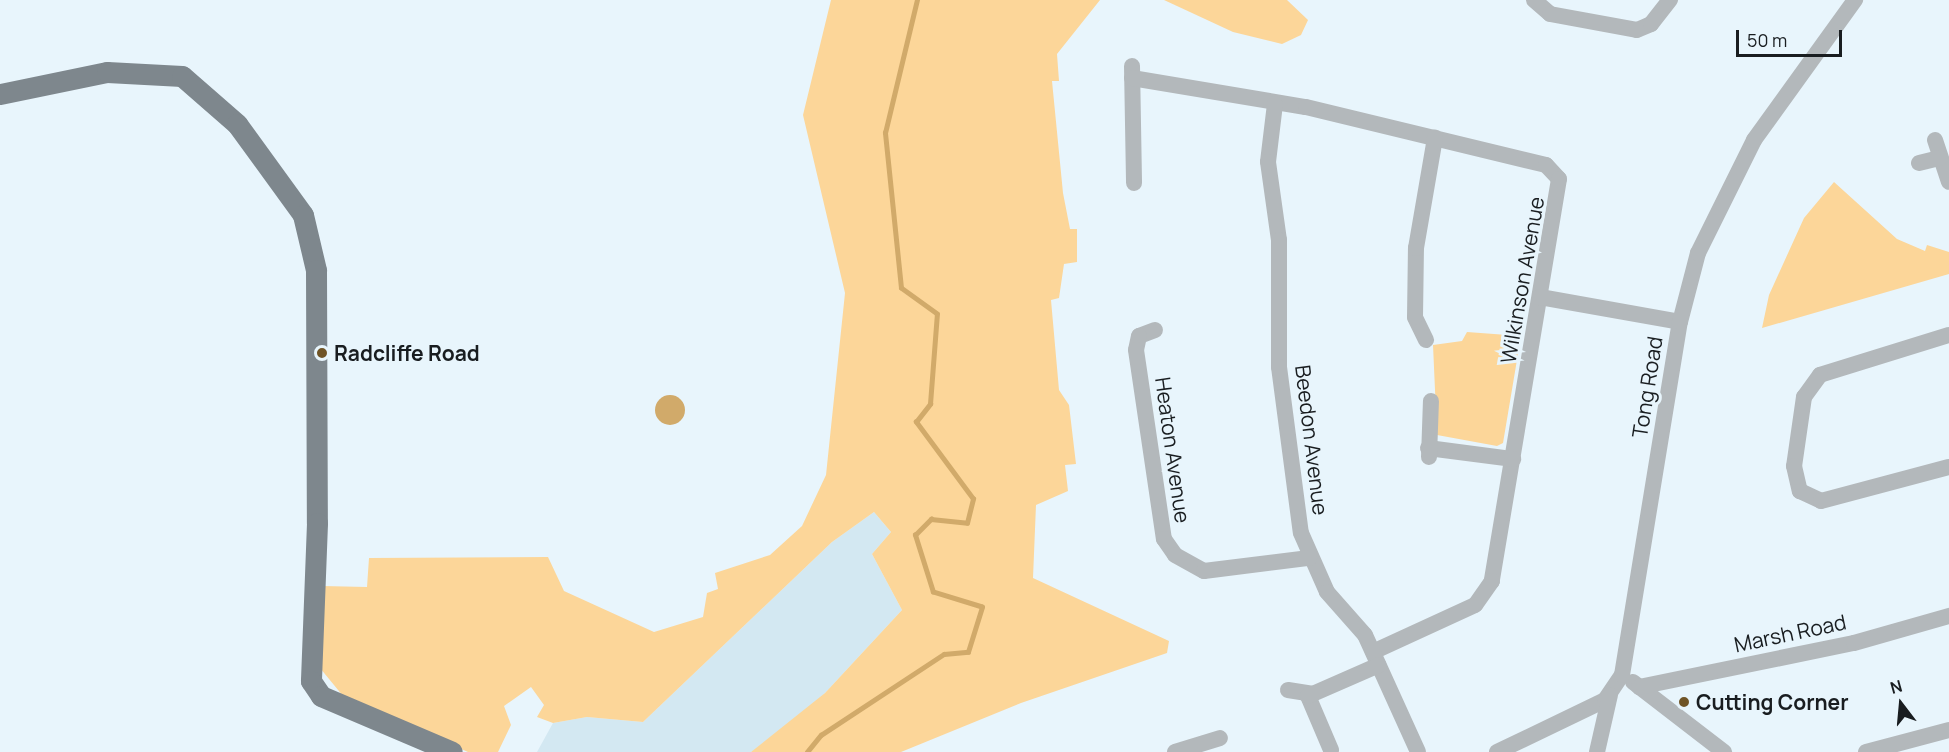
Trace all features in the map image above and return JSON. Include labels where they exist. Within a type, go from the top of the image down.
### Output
[{"type":"main road","points":[[0,94],[107,72],[182,76],[237,124],[303,215],[316,270],[317,523],[310,681],[331,701],[452,752]]},
{"type":"street","points":[[1534,0],[1550,14],[1637,30],[1651,24],[1670,0]]},
{"type":"street","name":"Tong Road","points":[[1610,695],[1622,675],[1680,322],[1698,252],[1723,194],[1754,140],[1855,0]]},
{"type":"street","name":"Wilkinson Avenue","points":[[1139,181],[1132,72],[1435,138],[1546,165],[1555,172],[1561,193],[1486,594],[1475,605],[1311,694]]},
{"type":"street","name":"Beedon Avenue","points":[[1275,104],[1268,162],[1279,240],[1279,367],[1309,558],[1376,659],[1418,752]]},
{"type":"street","points":[[1426,340],[1415,317],[1416,248],[1435,138]]},
{"type":"street","points":[[1935,140],[1939,158],[1949,182]]},
{"type":"street","points":[[1919,163],[1939,158]]},
{"type":"street","points":[[1540,297],[1680,322]]},
{"type":"street","name":"Heaton Avenue","points":[[1155,330],[1138,336],[1136,350],[1164,539],[1175,555],[1204,571],[1309,558]]},
{"type":"street","points":[[1949,335],[1820,375],[1804,397],[1794,466],[1800,491],[1821,501],[1949,467]]},
{"type":"street","points":[[1431,401],[1429,453],[1513,459]]},
{"type":"street","name":"Marsh Road","points":[[1639,687],[1854,643],[1949,616]]},
{"type":"street","points":[[1622,675],[1724,752]]},
{"type":"street","points":[[1288,690],[1311,694],[1308,700],[1331,750]]},
{"type":"street","points":[[1497,752],[1610,695]]},
{"type":"street","points":[[1597,752],[1610,695]]},
{"type":"street","points":[[1866,752],[1949,730]]},
{"type":"street","points":[[1175,752],[1220,738]]},
{"type":"shaded area","points":[[831,0],[1100,0],[1057,54],[1059,81],[1052,81],[1063,193],[1070,229],[1077,229],[1077,262],[1064,264],[1059,298],[1051,300],[1059,390],[1069,405],[1076,464],[1065,465],[1068,491],[1036,505],[1033,578],[1169,641],[1167,653],[1021,703],[901,752],[751,752],[825,693],[902,610],[872,554],[891,532],[874,512],[832,542],[643,722],[587,717],[553,723],[537,717],[544,705],[531,687],[504,706],[511,725],[498,752],[468,752],[343,696],[320,668],[322,586],[367,587],[369,558],[548,557],[564,591],[654,632],[703,617],[707,593],[718,589],[715,573],[770,555],[802,526],[826,475],[845,293],[803,115]]},
{"type":"shaded area","points":[[1164,0],[1287,0],[1308,20],[1301,35],[1282,44],[1233,32]]},
{"type":"shaded area","points":[[1834,182],[1897,239],[1925,251],[1927,245],[1949,252],[1949,274],[1762,328],[1769,295],[1804,218]]},
{"type":"shaded area","points":[[1467,332],[1521,336],[1503,443],[1497,446],[1437,435],[1433,345],[1462,341]]},
{"type":"shaded area","points":[[670,395],[681,399],[685,410],[681,421],[670,425],[659,421],[655,410],[659,399]]},
{"type":"shaded area","points":[[874,512],[891,532],[872,554],[902,610],[825,693],[766,745],[751,752],[537,752],[553,723],[587,717],[643,722],[832,542]]},
{"type":"waterway","points":[[807,752],[821,735],[944,654],[968,652],[982,607],[933,592],[915,535],[931,519],[967,523],[973,499],[916,422],[930,404],[937,314],[901,288],[885,133],[917,0]]},
{"type":"place","name":"Radcliffe Road","points":[[322,353]]},
{"type":"place","name":"Cutting Corner","points":[[1684,702]]}]
